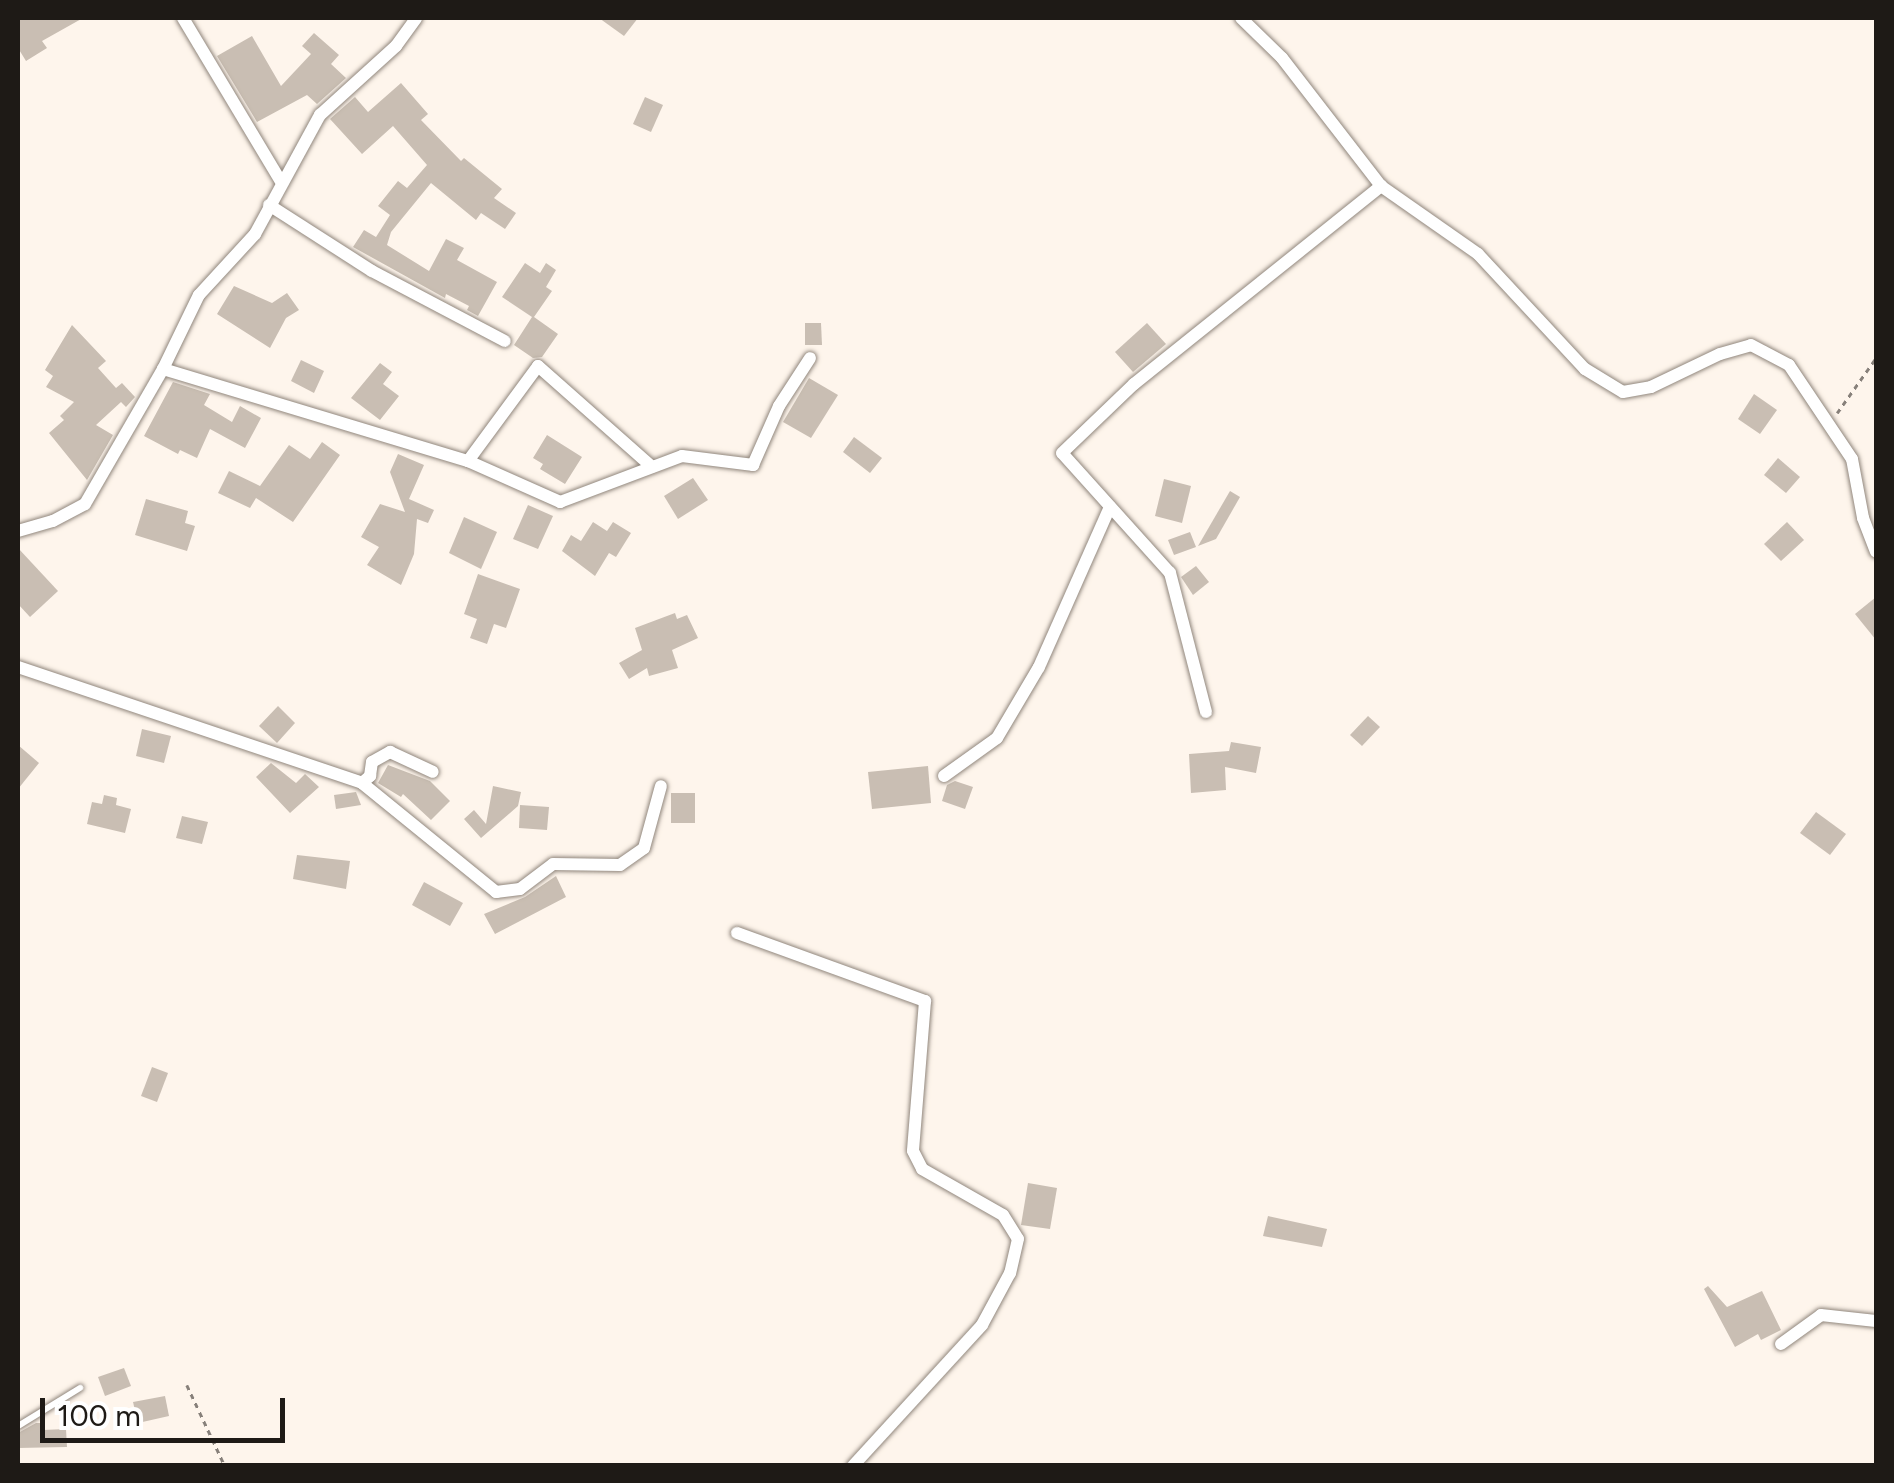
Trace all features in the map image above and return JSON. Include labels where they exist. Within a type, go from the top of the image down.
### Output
[{"type":"street","points":[[183,18],[281,182]]},
{"type":"street","points":[[18,531],[53,521],[85,504],[163,369],[200,295],[255,234],[320,116],[396,46],[416,18]]},
{"type":"street","points":[[1241,18],[1282,58],[1381,186],[1478,254],[1585,369],[1624,392],[1651,387],[1720,354],[1751,345],[1789,365],[1852,458],[1863,518],[1876,552]]},
{"type":"street","points":[[1206,712],[1170,572],[1062,454],[1134,384],[1381,186]]},
{"type":"street","points":[[269,205],[372,271],[505,341]]},
{"type":"street","points":[[163,369],[468,461],[560,502],[682,456],[753,464],[779,406],[810,358]]},
{"type":"street","points":[[468,461],[538,366],[652,467]]},
{"type":"street","points":[[944,776],[997,738],[1039,667],[1110,506]]},
{"type":"street","points":[[18,668],[362,784],[496,892],[520,889],[553,864],[620,865],[644,848],[661,786]]},
{"type":"street","points":[[362,784],[370,776],[372,762],[390,752],[433,772]]},
{"type":"street","points":[[737,933],[926,1002],[913,1151],[922,1169],[1003,1215],[1018,1239],[1010,1273],[982,1325],[853,1466]]},
{"type":"street","points":[[1781,1344],[1821,1316],[1876,1321]]},
{"type":"lane","points":[[18,1426],[80,1388]]},
{"type":"path","points":[[1830,422],[1876,358]]},
{"type":"path","points":[[187,1385],[225,1466]]},
{"type":"building","points":[[18,18],[83,18],[42,41],[47,48],[26,61],[18,48]]},
{"type":"building","points":[[599,18],[638,18],[624,36]]},
{"type":"building","points":[[314,33],[339,55],[331,64],[346,78],[317,104],[307,95],[257,122],[217,56],[252,36],[281,86],[311,54],[302,46]]},
{"type":"building","points":[[401,83],[428,114],[421,120],[461,161],[464,158],[502,189],[494,198],[516,213],[505,229],[481,213],[476,220],[431,183],[391,232],[387,245],[429,271],[446,239],[464,248],[457,260],[497,282],[478,316],[467,310],[469,306],[446,294],[445,298],[353,247],[364,230],[376,237],[390,215],[378,206],[398,181],[407,188],[427,165],[393,126],[362,154],[330,119],[355,97],[368,112]]},
{"type":"building","points":[[645,97],[663,105],[651,132],[633,124]]},
{"type":"building","points":[[525,263],[540,273],[546,263],[556,270],[546,287],[552,291],[534,317],[558,334],[542,357],[533,358],[514,345],[532,317],[502,297]]},
{"type":"building","points":[[234,286],[272,303],[287,293],[299,310],[286,318],[270,348],[217,314]]},
{"type":"building","points":[[805,323],[821,323],[822,345],[805,345]]},
{"type":"building","points":[[1147,323],[1166,344],[1133,372],[1115,352]]},
{"type":"building","points":[[72,325],[106,361],[98,368],[116,388],[122,383],[135,397],[126,407],[121,402],[96,425],[113,435],[87,480],[49,433],[64,420],[60,416],[74,402],[46,387],[53,376],[45,370]]},
{"type":"building","points":[[301,360],[324,371],[314,393],[291,381]]},
{"type":"building","points":[[380,363],[392,372],[383,384],[399,396],[380,420],[351,398]]},
{"type":"building","points":[[809,378],[838,395],[811,438],[783,422]]},
{"type":"building","points":[[173,382],[210,394],[204,405],[232,422],[240,406],[261,418],[245,448],[210,429],[197,458],[180,450],[178,454],[144,436]]},
{"type":"building","points":[[1754,394],[1777,410],[1760,434],[1738,419]]},
{"type":"building","points":[[547,435],[582,457],[565,484],[540,469],[543,464],[533,458]]},
{"type":"building","points":[[854,437],[882,458],[870,473],[843,452]]},
{"type":"building","points":[[322,442],[340,455],[293,522],[256,498],[250,508],[218,493],[229,471],[260,486],[289,445],[310,459]]},
{"type":"building","points":[[398,454],[424,465],[409,499],[434,510],[428,523],[417,519],[414,554],[401,585],[367,565],[379,547],[361,537],[380,504],[405,512],[390,472]]},
{"type":"building","points":[[1778,458],[1800,477],[1786,493],[1764,475]]},
{"type":"building","points":[[693,478],[708,500],[678,519],[664,496]]},
{"type":"building","points":[[1164,479],[1191,486],[1182,523],[1155,516]]},
{"type":"building","points":[[1230,491],[1240,497],[1216,539],[1198,546]]},
{"type":"building","points":[[146,499],[188,511],[185,523],[195,526],[187,551],[135,535]]},
{"type":"building","points":[[528,505],[553,516],[538,549],[513,539]]},
{"type":"building","points":[[464,517],[497,532],[481,569],[449,553]]},
{"type":"building","points":[[593,522],[607,531],[613,522],[631,533],[616,557],[609,553],[595,576],[562,551],[571,535],[581,541]]},
{"type":"building","points":[[1787,522],[1804,540],[1781,561],[1764,544]]},
{"type":"building","points":[[1190,532],[1196,547],[1174,555],[1168,540]]},
{"type":"building","points":[[18,548],[58,591],[30,617],[18,604]]},
{"type":"building","points":[[1196,566],[1209,582],[1193,595],[1181,577]]},
{"type":"building","points":[[478,574],[520,589],[506,628],[494,624],[487,644],[470,638],[477,619],[464,614]]},
{"type":"building","points":[[1876,597],[1876,640],[1855,614]]},
{"type":"building","points":[[675,613],[677,619],[687,615],[698,638],[672,650],[678,668],[649,676],[647,668],[629,679],[619,663],[642,650],[635,628]]},
{"type":"building","points":[[278,706],[295,723],[277,743],[259,726]]},
{"type":"building","points":[[1368,716],[1380,727],[1362,746],[1350,735]]},
{"type":"building","points":[[142,729],[171,736],[164,763],[136,756]]},
{"type":"building","points":[[1231,742],[1261,747],[1256,773],[1225,767],[1226,790],[1191,793],[1189,754],[1229,751]]},
{"type":"building","points":[[18,745],[39,763],[18,789]]},
{"type":"building","points":[[271,763],[296,783],[305,774],[319,787],[290,813],[256,777]]},
{"type":"building","points":[[388,765],[430,781],[450,801],[431,820],[403,794],[401,797],[378,783]]},
{"type":"building","points":[[928,766],[931,803],[872,809],[868,772]]},
{"type":"building","points":[[955,781],[973,787],[965,809],[942,801],[947,785]]},
{"type":"building","points":[[493,786],[521,792],[518,806],[481,838],[464,819],[474,810],[486,824]]},
{"type":"building","points":[[356,792],[361,805],[336,809],[334,795]]},
{"type":"building","points":[[671,793],[695,793],[695,823],[671,823]]},
{"type":"building","points":[[104,795],[117,798],[116,805],[131,809],[125,833],[87,824],[92,802],[102,804]]},
{"type":"building","points":[[520,805],[549,807],[547,830],[519,828]]},
{"type":"building","points":[[1816,812],[1846,834],[1830,855],[1800,833]]},
{"type":"building","points":[[182,816],[208,822],[202,844],[176,838]]},
{"type":"building","points":[[297,855],[350,861],[346,889],[293,879]]},
{"type":"building","points":[[556,876],[566,897],[495,934],[484,914],[525,897]]},
{"type":"building","points":[[424,882],[463,903],[450,926],[412,905]]},
{"type":"building","points":[[152,1067],[168,1073],[157,1102],[141,1096]]},
{"type":"building","points":[[1028,1183],[1057,1188],[1050,1229],[1021,1225]]},
{"type":"building","points":[[1268,1216],[1327,1229],[1322,1247],[1263,1236]]},
{"type":"building","points":[[1708,1286],[1727,1307],[1762,1291],[1781,1330],[1761,1340],[1758,1334],[1735,1347],[1704,1289]]},
{"type":"building","points":[[124,1368],[131,1386],[105,1396],[98,1377]]},
{"type":"building","points":[[165,1396],[169,1416],[138,1423],[133,1402]]},
{"type":"building","points":[[43,1423],[43,1430],[66,1429],[67,1447],[18,1448],[18,1433]]}]
